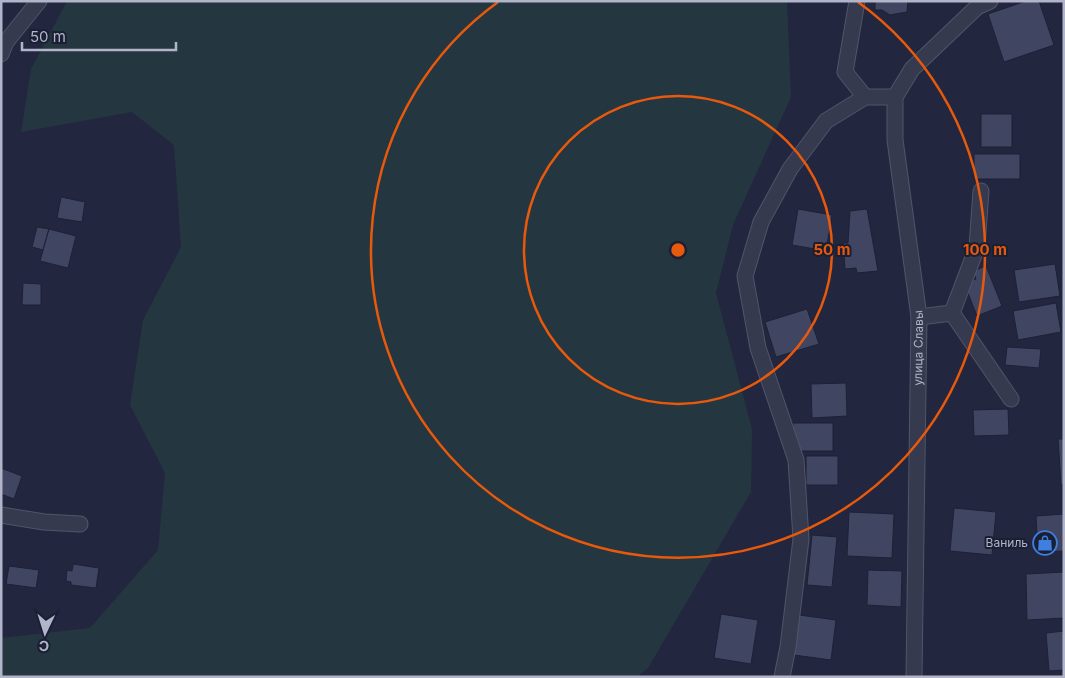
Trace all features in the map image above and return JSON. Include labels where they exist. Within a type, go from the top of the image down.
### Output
[{"type":"street","points":[[1,54],[6,42],[39,1]]},
{"type":"street","points":[[857,1],[845,72],[865,97]]},
{"type":"street","points":[[782,677],[788,647],[801,539],[796,460],[758,348],[744,276],[761,222],[790,169],[826,121],[865,97],[895,97],[912,69],[977,7],[990,1]]},
{"type":"street","name":"улица Славы","points":[[895,97],[895,140],[919,317],[914,677]]},
{"type":"street","points":[[952,313],[977,247],[981,191]]},
{"type":"street","points":[[919,317],[952,313]]},
{"type":"street","points":[[952,313],[1011,399]]},
{"type":"street","points":[[1,515],[80,524]]},
{"type":"shaded area","points":[[67,1],[787,1],[791,97],[733,225],[716,293],[752,429],[751,492],[648,668],[637,677],[1,677],[1,638],[90,628],[158,550],[165,473],[130,405],[143,320],[181,247],[174,145],[132,112],[21,132],[31,69]]},
{"type":"building","points":[[875,1],[908,1],[907,12],[890,15],[882,10],[875,10]]},
{"type":"building","points":[[1026,1],[1039,1],[1054,45],[1004,62],[988,14]]},
{"type":"building","points":[[981,114],[1012,114],[1012,147],[981,147]]},
{"type":"building","points":[[974,154],[1020,154],[1020,179],[974,179]]},
{"type":"building","points":[[61,197],[85,202],[82,222],[57,218]]},
{"type":"building","points":[[798,209],[832,215],[826,251],[792,245]]},
{"type":"building","points":[[867,209],[878,271],[857,273],[856,268],[845,269],[843,243],[848,243],[850,211]]},
{"type":"building","points":[[37,227],[49,229],[43,250],[32,247]]},
{"type":"building","points":[[49,229],[76,236],[68,268],[40,261]]},
{"type":"building","points":[[1055,264],[1060,296],[1019,302],[1014,270]]},
{"type":"building","points":[[986,266],[1002,306],[977,316],[964,283],[976,279],[973,271]]},
{"type":"building","points":[[23,283],[41,284],[41,305],[22,305]]},
{"type":"building","points":[[1056,303],[1061,332],[1018,340],[1013,311]]},
{"type":"building","points":[[807,309],[819,344],[776,357],[765,322]]},
{"type":"building","points":[[1007,347],[1041,349],[1039,368],[1005,365]]},
{"type":"building","points":[[846,383],[847,416],[812,418],[811,384]]},
{"type":"building","points":[[1008,409],[1009,435],[974,436],[973,410]]},
{"type":"building","points":[[793,423],[833,423],[833,451],[793,451]]},
{"type":"building","points":[[1058,439],[1064,439],[1064,484],[1061,485]]},
{"type":"building","points":[[806,456],[838,456],[838,485],[806,485]]},
{"type":"building","points":[[1,468],[22,476],[14,499],[1,494]]},
{"type":"building","points":[[954,508],[996,512],[992,555],[950,551]]},
{"type":"building","points":[[849,512],[894,514],[892,558],[847,556]]},
{"type":"building","points":[[1064,514],[1064,551],[1038,552],[1036,516]]},
{"type":"building","points":[[812,535],[837,537],[832,587],[807,585]]},
{"type":"building","points":[[73,564],[99,568],[96,588],[71,585],[71,582],[66,581],[67,570],[72,571]]},
{"type":"building","points":[[9,566],[39,570],[36,588],[6,584]]},
{"type":"building","points":[[868,570],[902,571],[901,607],[867,605]]},
{"type":"building","points":[[1064,572],[1064,618],[1027,620],[1026,574]]},
{"type":"building","points":[[721,614],[758,620],[751,664],[714,658]]},
{"type":"building","points":[[799,615],[836,620],[831,660],[794,655]]},
{"type":"building","points":[[1064,631],[1064,670],[1049,671],[1046,633]]},
{"type":"place","name":"Ваниль","points":[[1045,543]]}]
